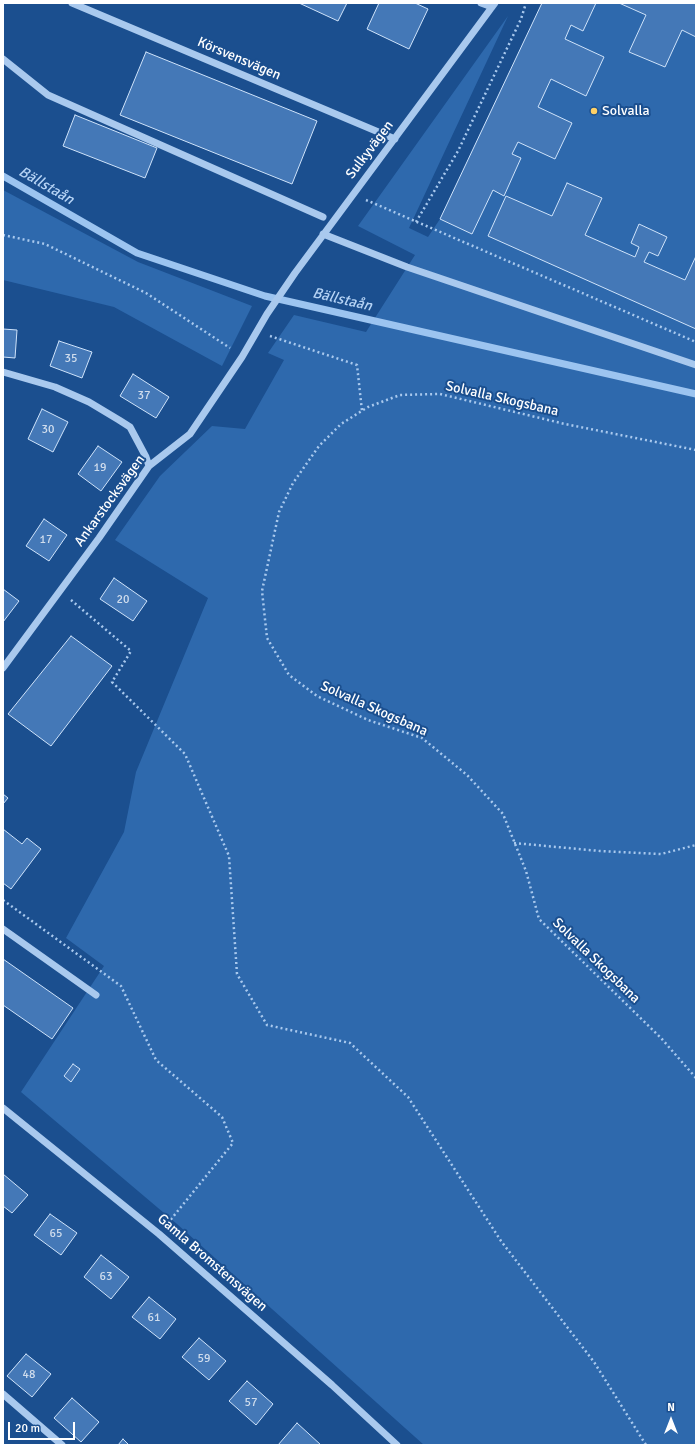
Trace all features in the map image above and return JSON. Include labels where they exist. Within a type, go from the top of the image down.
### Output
[{"type":"street","name":"Körsvensvägen","points":[[72,3],[395,139]]},
{"type":"street","points":[[481,3],[494,5]]},
{"type":"street","name":"Sulkyvägen","points":[[267,314],[323,234],[494,5]]},
{"type":"street","points":[[3,59],[48,95],[323,217]]},
{"type":"street","points":[[323,234],[407,267],[696,365]]},
{"type":"street","name":"Ankarstocksvägen","points":[[3,668],[61,591],[149,466],[190,434],[242,357],[267,314]]},
{"type":"street","points":[[3,372],[55,387],[90,402],[130,427],[146,457],[149,466]]},
{"type":"street","points":[[3,929],[96,995]]},
{"type":"street","name":"Gamla Bromstensvägen","points":[[3,1108],[159,1234],[326,1379],[397,1445]]},
{"type":"street","points":[[3,1394],[62,1445]]},
{"type":"path","points":[[416,222],[458,151],[521,19],[526,3]]},
{"type":"path","points":[[353,195],[696,342]]},
{"type":"path","points":[[3,235],[45,244],[146,294],[242,357]]},
{"type":"path","points":[[256,332],[357,366],[362,411]]},
{"type":"path","name":"Solvalla Skogsbana","points":[[696,450],[564,424],[440,394],[400,395],[362,411],[341,424],[319,446],[293,483],[278,512],[262,592],[267,638],[289,675],[317,696],[368,720],[422,738],[467,775],[503,814],[526,871],[539,919],[661,1038],[696,1078]]},
{"type":"path","points":[[61,591],[131,651],[112,682],[186,754],[229,856],[237,974],[267,1024],[350,1043],[408,1097],[500,1241],[594,1362],[646,1445]]},
{"type":"path","points":[[514,843],[600,851],[661,854],[696,846]]},
{"type":"path","points":[[3,900],[121,986],[156,1060],[222,1117],[233,1142],[159,1234]]},
{"type":"shaded area","points":[[542,3],[696,3],[696,1445],[424,1445],[177,1224],[21,1092],[104,966],[66,938],[124,832],[136,772],[208,598],[115,540],[160,476],[212,426],[245,429],[284,360],[268,353],[294,315],[366,332],[415,255],[358,226],[508,16],[409,228],[428,237],[440,219]]},
{"type":"shaded area","points":[[3,190],[138,262],[252,306],[222,366],[114,307],[3,280]]},
{"type":"building","points":[[299,3],[347,3],[338,21]]},
{"type":"building","points":[[379,3],[415,3],[428,9],[409,49],[367,29]]},
{"type":"building","points":[[542,3],[596,3],[583,31],[571,25],[565,39],[604,57],[586,96],[551,79],[538,107],[572,123],[555,159],[518,142],[512,154],[521,158],[504,196],[493,190],[472,234],[440,219]]},
{"type":"building","points":[[619,3],[696,3],[696,37],[682,30],[665,67],[629,52],[646,15]]},
{"type":"building","points":[[146,52],[317,121],[292,184],[120,115]]},
{"type":"building","points":[[75,115],[157,148],[145,178],[63,146]]},
{"type":"building","points":[[567,183],[602,198],[585,235],[635,257],[639,247],[631,243],[639,224],[667,237],[658,256],[649,252],[644,262],[685,280],[696,256],[696,329],[488,236],[506,196],[552,216]]},
{"type":"building","points":[[3,329],[17,330],[15,358],[3,357]]},
{"type":"building","points":[[59,341],[92,352],[82,378],[50,366]]},
{"type":"building","points":[[133,374],[169,397],[156,418],[120,396]]},
{"type":"building","points":[[42,409],[68,422],[53,452],[28,439]]},
{"type":"building","points":[[98,446],[122,462],[101,491],[78,474]]},
{"type":"building","points":[[44,519],[67,535],[49,561],[26,546]]},
{"type":"building","points":[[114,578],[147,601],[133,621],[100,599]]},
{"type":"building","points":[[3,589],[19,601],[3,622]]},
{"type":"building","points":[[71,636],[112,666],[51,746],[8,714]]},
{"type":"building","points":[[3,794],[8,798],[3,804]]},
{"type":"building","points":[[3,829],[22,844],[27,838],[41,849],[11,889],[3,883]]},
{"type":"building","points":[[3,959],[73,1008],[52,1039],[3,1005]]},
{"type":"building","points":[[73,1064],[80,1069],[71,1082],[64,1076]]},
{"type":"building","points":[[3,1174],[28,1195],[12,1213],[3,1206]]},
{"type":"building","points":[[50,1214],[77,1233],[61,1255],[34,1235]]},
{"type":"building","points":[[101,1255],[129,1277],[111,1299],[84,1277]]},
{"type":"building","points":[[149,1297],[176,1319],[160,1339],[132,1317]]},
{"type":"building","points":[[199,1338],[226,1361],[209,1380],[182,1357]]},
{"type":"building","points":[[26,1354],[51,1374],[32,1397],[7,1376]]},
{"type":"building","points":[[247,1381],[273,1404],[256,1425],[229,1401]]},
{"type":"building","points":[[72,1398],[99,1422],[81,1442],[54,1418]]},
{"type":"building","points":[[297,1423],[321,1445],[278,1445]]},
{"type":"building","points":[[123,1439],[129,1445],[118,1445]]},
{"type":"waterway","name":"Bällstaån","points":[[3,176],[137,253],[265,296],[696,394]]},
{"type":"place","name":"Solvalla","points":[[594,111]]}]
